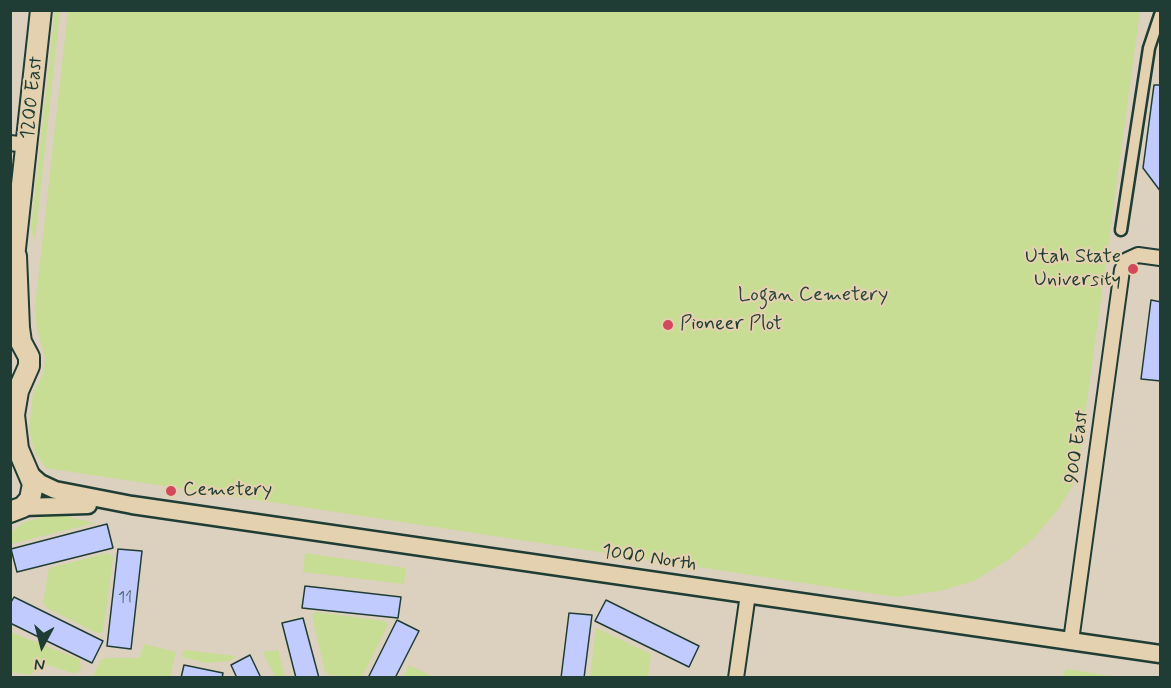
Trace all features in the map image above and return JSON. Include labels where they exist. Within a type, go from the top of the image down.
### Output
[{"type":"main road","name":"1200 East","points":[[31,475],[23,462],[15,435],[15,402],[29,366],[29,357],[16,339],[16,256],[19,144],[41,10]]},
{"type":"main road","name":"1200 East","points":[[10,280],[16,256]]},
{"type":"main road","points":[[14,511],[32,492],[31,475]]},
{"type":"street","points":[[1120,230],[1149,48],[1161,15]]},
{"type":"street","name":"900 East","points":[[1071,641],[1122,270],[1127,260],[1138,255],[1161,258]]},
{"type":"street","name":"1000 North","points":[[31,475],[40,483],[55,490],[132,506],[1161,654]]},
{"type":"street","name":"1000 North","points":[[14,511],[52,504],[132,506]]},
{"type":"street","points":[[736,678],[748,594]]},
{"type":"green space","points":[[55,11],[60,11],[35,241],[31,229]]},
{"type":"green space","name":"Logan Cemetery","points":[[68,11],[1140,11],[1079,460],[1073,485],[1059,508],[1034,538],[1008,560],[974,581],[940,591],[896,597],[46,468],[35,453],[29,429],[33,393],[44,372],[45,358],[37,329],[35,308]]},
{"type":"green space","points":[[56,514],[95,523],[11,544],[11,533],[24,522]]},
{"type":"green space","points":[[108,553],[113,558],[103,632],[97,633],[47,608],[43,602],[49,568]]},
{"type":"green space","points":[[305,553],[406,568],[404,584],[303,572]]},
{"type":"green space","points":[[315,612],[385,621],[388,625],[362,677],[328,675],[325,671],[312,615]]},
{"type":"green space","points":[[596,628],[651,654],[648,677],[590,677]]},
{"type":"green space","points":[[11,632],[79,659],[81,668],[76,674],[47,665],[29,675],[11,672]]},
{"type":"green space","points":[[144,644],[176,652],[170,677],[93,677],[100,661],[106,658],[140,658]]},
{"type":"green space","points":[[184,650],[236,656],[230,661],[207,663],[182,657]]},
{"type":"green space","points":[[278,650],[285,677],[275,677],[263,652]]},
{"type":"green space","points":[[409,665],[433,677],[403,677]]},
{"type":"green space","points":[[1066,669],[1111,676],[1121,677],[1062,677]]},
{"type":"building","points":[[1154,85],[1161,85],[1161,192],[1143,168]]},
{"type":"building","points":[[1151,300],[1161,302],[1161,381],[1141,379]]},
{"type":"building","points":[[107,524],[113,548],[17,572],[11,549]]},
{"type":"building","points":[[118,549],[142,551],[131,649],[107,646]]},
{"type":"building","points":[[305,586],[401,597],[398,618],[302,608]]},
{"type":"building","points":[[14,597],[103,641],[92,663],[10,623],[10,604]]},
{"type":"building","points":[[606,600],[699,646],[689,667],[595,621]]},
{"type":"building","points":[[569,613],[592,615],[584,678],[561,678]]},
{"type":"building","points":[[303,618],[319,678],[296,678],[282,623]]},
{"type":"building","points":[[397,620],[419,631],[395,678],[368,678]]},
{"type":"building","points":[[250,655],[261,678],[237,678],[231,665]]},
{"type":"building","points":[[184,665],[223,673],[222,678],[181,678]]},
{"type":"place","name":"Utah State University","points":[[1133,269]]},
{"type":"place","name":"Pioneer Plot","points":[[668,325]]},
{"type":"place","name":"Cemetery","points":[[171,491]]}]
